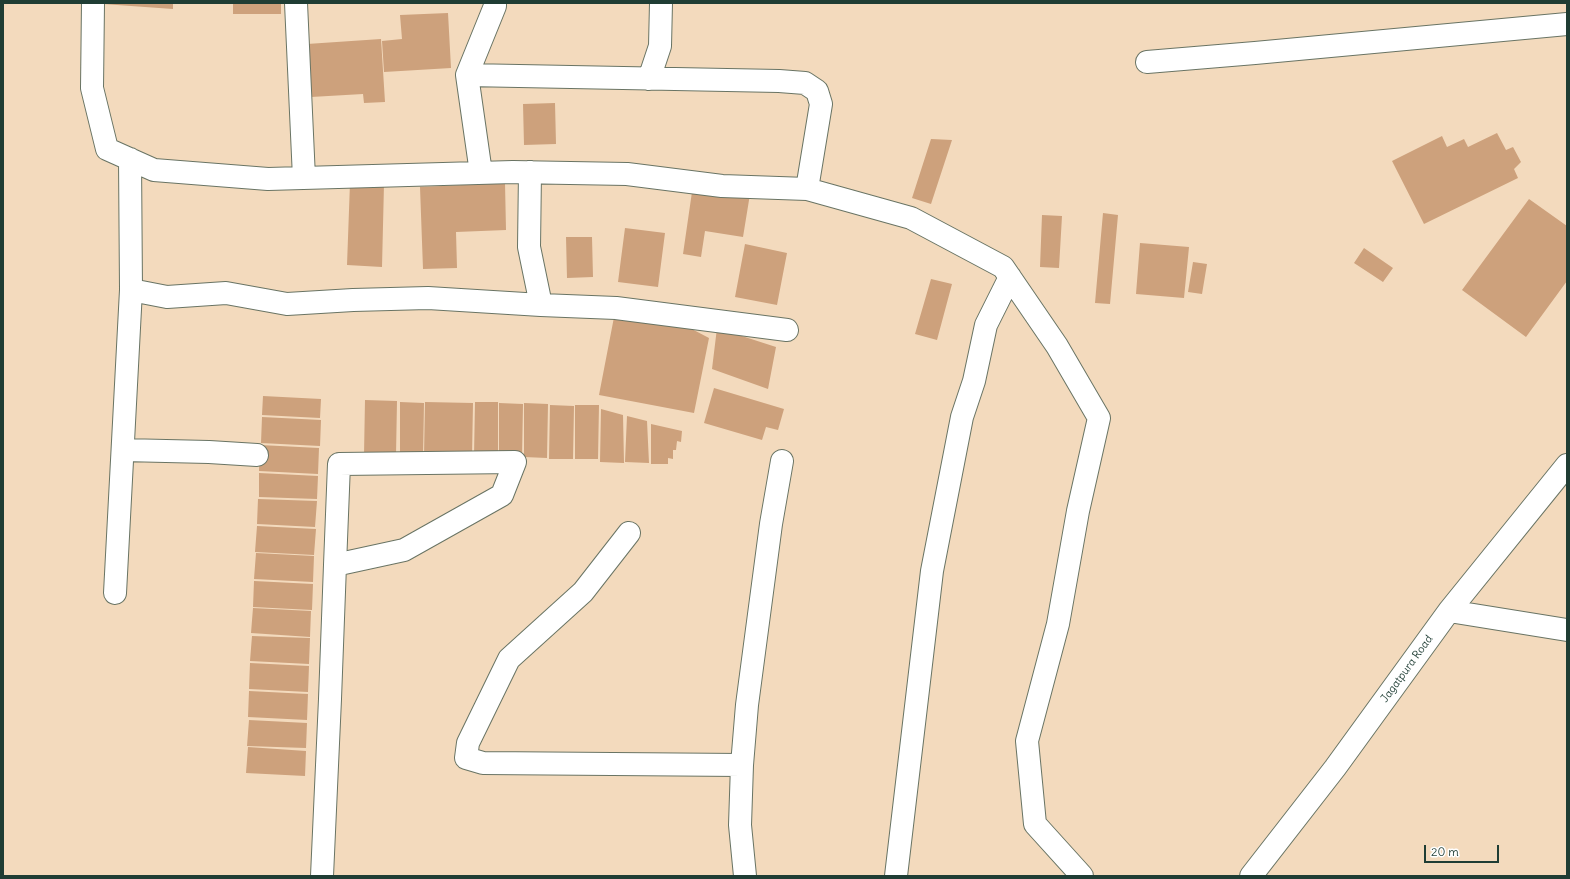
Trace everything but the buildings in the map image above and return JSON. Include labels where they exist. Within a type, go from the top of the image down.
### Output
[{"type":"street","points":[[93,3],[92,88],[107,149],[154,170],[268,179],[530,172],[627,174],[722,186],[807,189],[911,218],[1003,267],[1057,346],[1099,418],[1078,511],[1058,624],[1027,740],[1035,824],[1082,876]]},
{"type":"street","points":[[296,3],[304,178]]},
{"type":"street","points":[[481,173],[467,75],[495,3]]},
{"type":"street","points":[[649,79],[660,46],[661,3]]},
{"type":"street","points":[[1147,62],[1567,24]]},
{"type":"street","points":[[467,75],[779,81],[805,83],[817,91],[820,104],[807,189]]},
{"type":"street","points":[[116,593],[130,290],[130,159]]},
{"type":"street","points":[[530,172],[529,247],[540,305]]},
{"type":"street","points":[[896,876],[932,571],[962,417],[974,381],[986,325],[1010,277]]},
{"type":"street","points":[[130,290],[167,297],[226,293],[287,304],[428,298],[616,308],[787,330]]},
{"type":"street","points":[[123,450],[209,452],[257,455]]},
{"type":"street","points":[[745,876],[740,825],[742,765],[748,705],[771,524],[782,461]]},
{"type":"street","points":[[322,876],[339,464],[515,462],[502,495],[404,550],[335,565]]},
{"type":"street","name":"Jagatpura Road","points":[[1251,876],[1335,768],[1450,611],[1567,465]]},
{"type":"street","points":[[628,533],[583,592],[509,659],[468,743],[466,758],[482,762],[742,765]]},
{"type":"street","points":[[1450,611],[1567,630]]}]
